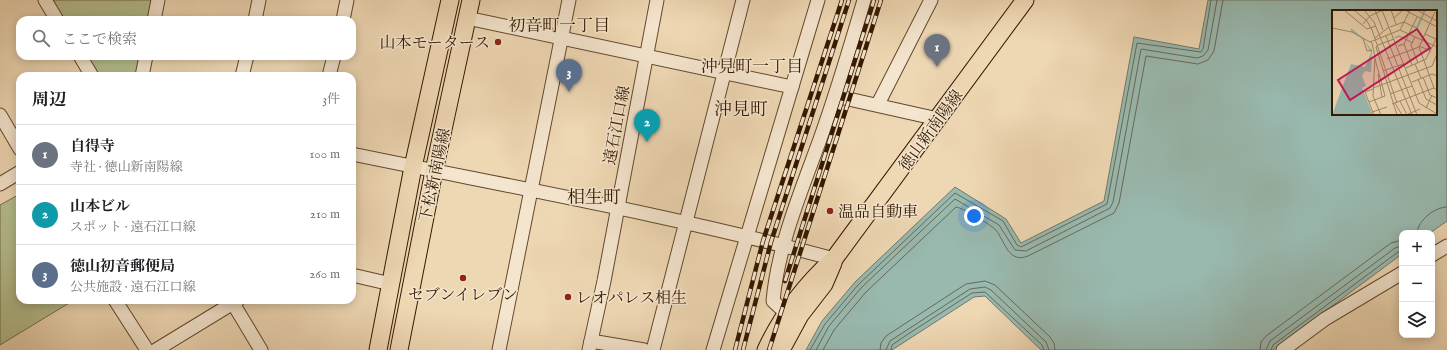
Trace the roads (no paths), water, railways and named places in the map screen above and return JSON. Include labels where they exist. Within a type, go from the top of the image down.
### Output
[{"type":"main road","name":"下松新南陽線","points":[[378,350],[413,167],[450,0]]},
{"type":"main road","name":"下松新南陽線","points":[[399,350],[434,171],[471,0]]},
{"type":"main road","name":"徳山新南陽線","points":[[766,350],[787,314],[814,276],[834,259],[1025,0]]},
{"type":"main road","name":"徳山新南陽線","points":[[781,350],[800,315],[824,284],[834,259]]},
{"type":"street","points":[[45,0],[55,16]]},
{"type":"street","points":[[155,16],[158,0]]},
{"type":"street","points":[[256,16],[259,0]]},
{"type":"street","points":[[344,16],[347,0]]},
{"type":"street","points":[[499,350],[569,0]]},
{"type":"street","name":"遠石江口線","points":[[590,346],[604,281],[616,208],[657,0]]},
{"type":"street","points":[[652,350],[743,0]]},
{"type":"street","points":[[712,350],[818,0]]},
{"type":"street","points":[[787,314],[773,301],[775,279],[782,245],[835,96],[864,0]]},
{"type":"street","points":[[878,104],[931,0]]},
{"type":"street","points":[[467,18],[792,87]]},
{"type":"street","points":[[82,60],[90,72]]},
{"type":"street","points":[[143,72],[145,60]]},
{"type":"street","points":[[243,72],[246,60]]},
{"type":"street","points":[[330,72],[333,60]]},
{"type":"street","points":[[835,96],[878,104],[938,119]]},
{"type":"street","points":[[0,115],[16,142]]},
{"type":"street","points":[[356,155],[616,208],[782,245],[834,259]]},
{"type":"street","points":[[0,184],[16,174]]},
{"type":"street","points":[[1435,253],[1447,246]]},
{"type":"street","points":[[1283,350],[1325,319],[1399,275]]},
{"type":"street","points":[[356,276],[391,284]]},
{"type":"street","points":[[118,304],[147,350]]},
{"type":"street","points":[[156,350],[229,304]]},
{"type":"street","points":[[236,304],[262,350]]},
{"type":"street","points":[[590,346],[644,350]]},
{"type":"water","points":[[1208,0],[1447,0],[1447,221],[1434,230],[1399,230],[1399,256],[1273,350],[1041,350],[985,296],[974,297],[892,350],[806,350],[822,321],[855,282],[955,187],[1006,219],[1021,243],[1104,201],[1134,37],[1199,49]]},
{"type":"railway","points":[[735,350],[763,241],[842,0]]},
{"type":"railway","points":[[743,350],[771,242],[849,0]]},
{"type":"railway","points":[[785,281],[874,0]]},
{"type":"railway","points":[[769,350],[881,0]]},
{"type":"place","name":"山本モータース","points":[[498,42]]},
{"type":"place","name":"自得寺","points":[[937,67]]},
{"type":"place","name":"徳山初音郵便局","points":[[569,92]]},
{"type":"place","name":"山本ビル","points":[[647,142]]},
{"type":"place","name":"温品自動車","points":[[830,211]]},
{"type":"place","name":"セブンイレブン","points":[[463,278]]},
{"type":"place","name":"レオパレス相生","points":[[568,297]]},
{"type":"district","name":"初音町一丁目","points":[[559,25]]},
{"type":"district","name":"沖見町一丁目","points":[[752,66]]},
{"type":"district","name":"沖見町","points":[[741,109]]},
{"type":"district","name":"相生町","points":[[594,197]]}]
